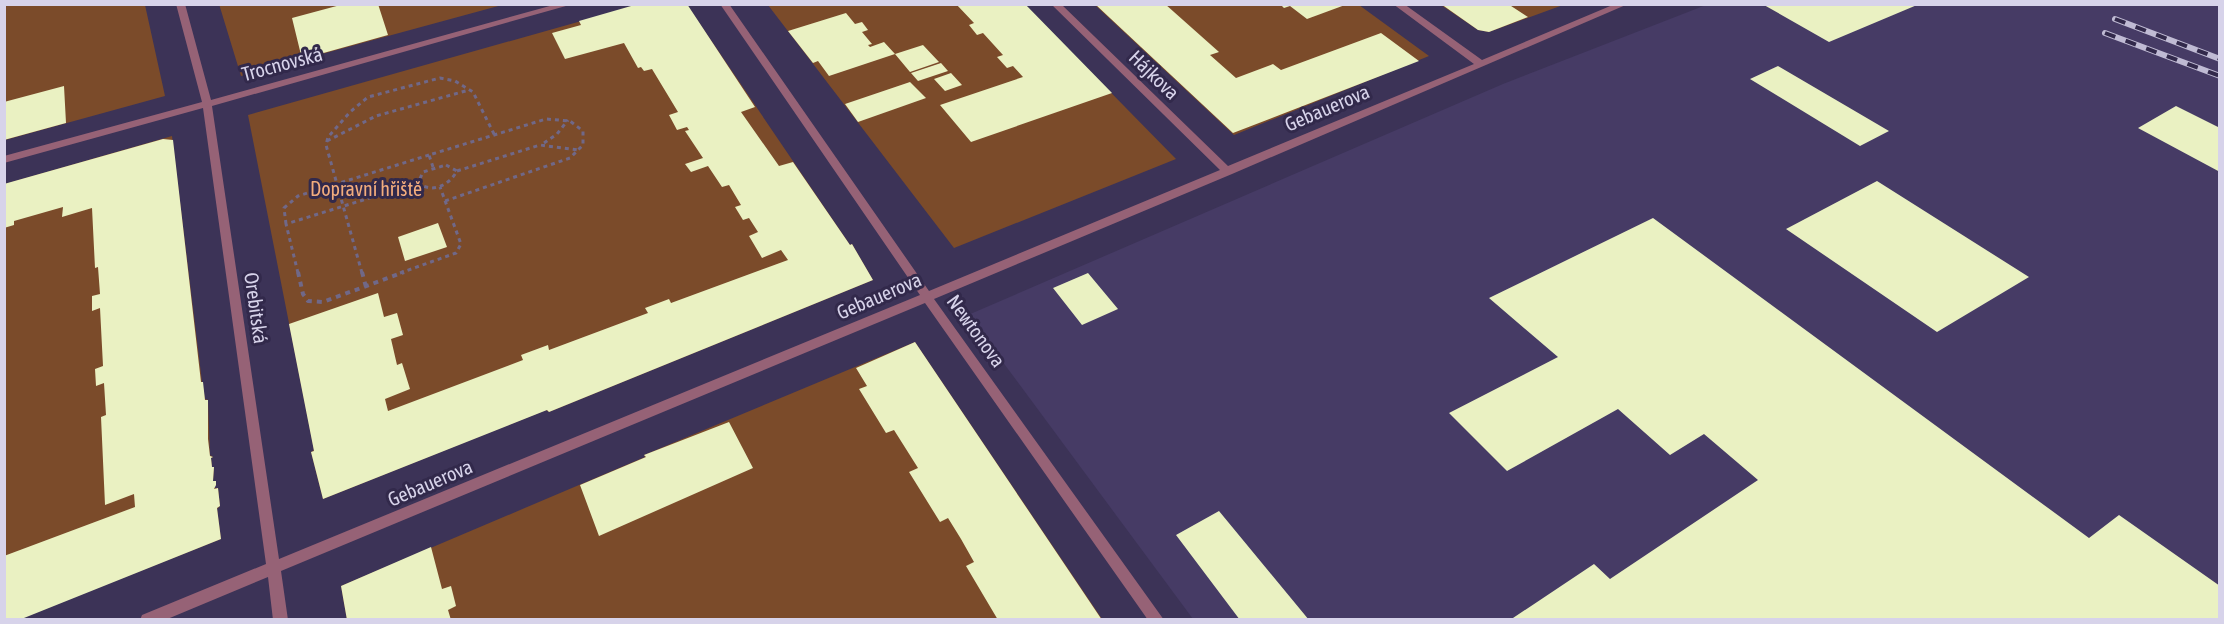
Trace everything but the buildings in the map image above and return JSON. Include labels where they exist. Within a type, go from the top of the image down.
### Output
[{"type":"street","name":"Orebitská","points":[[180,4],[207,103],[281,620]]},
{"type":"street","name":"Trocnovská","points":[[4,160],[569,4]]},
{"type":"street","name":"Newtonova","points":[[724,4],[927,297],[1158,620]]},
{"type":"street","name":"Hájkova","points":[[1055,4],[1228,172]]},
{"type":"street","points":[[1397,4],[1479,63]]},
{"type":"street","name":"Gebauerova","points":[[147,620],[1228,172],[1479,63],[1624,4]]},
{"type":"path","points":[[326,141],[360,102],[384,91],[440,78],[455,81],[469,90],[495,134]]},
{"type":"path","points":[[326,141],[376,116],[469,90]]},
{"type":"path","points":[[440,187],[445,201],[461,244],[456,253],[323,302],[308,302],[303,294],[286,224],[284,210],[291,200],[336,183],[546,119],[568,120],[577,124],[583,131],[584,141],[579,150],[545,168],[445,201]]},
{"type":"path","points":[[286,224],[418,183],[428,188],[440,187],[451,181],[457,171],[540,145],[557,134],[568,120]]},
{"type":"path","points":[[326,141],[366,287]]},
{"type":"path","points":[[540,145],[579,150]]},
{"type":"path","points":[[429,155],[433,166]]},
{"type":"path","points":[[418,183],[423,172],[433,166],[446,165],[457,171]]},
{"type":"shaded area","points":[[1706,5],[2219,5],[2219,619],[1193,619],[968,315],[1503,84]]},
{"type":"green space","points":[[219,4],[502,5],[241,76]]},
{"type":"green space","points":[[5,5],[145,5],[165,96],[5,140]]},
{"type":"green space","name":"Dopravní hřiště","points":[[638,5],[687,5],[850,245],[852,244],[873,280],[549,412],[546,410],[323,499],[311,452],[314,450],[248,115]]},
{"type":"green space","points":[[768,5],[1025,5],[1176,159],[954,248]]},
{"type":"green space","points":[[1095,5],[1359,5],[1429,56],[1234,135]]},
{"type":"green space","points":[[1441,5],[1563,5],[1489,32],[1478,30]]},
{"type":"green space","points":[[172,136],[202,382],[205,399],[208,400],[210,455],[213,457],[211,458],[212,467],[214,467],[213,481],[216,485],[214,488],[218,488],[220,506],[217,509],[221,539],[19,619],[5,620],[5,184]]},
{"type":"green space","points":[[915,342],[1102,619],[347,620],[341,586],[645,457],[644,455]]},
{"type":"railway","points":[[2115,19],[2220,59]]},
{"type":"railway","points":[[2105,33],[2220,76]]}]
